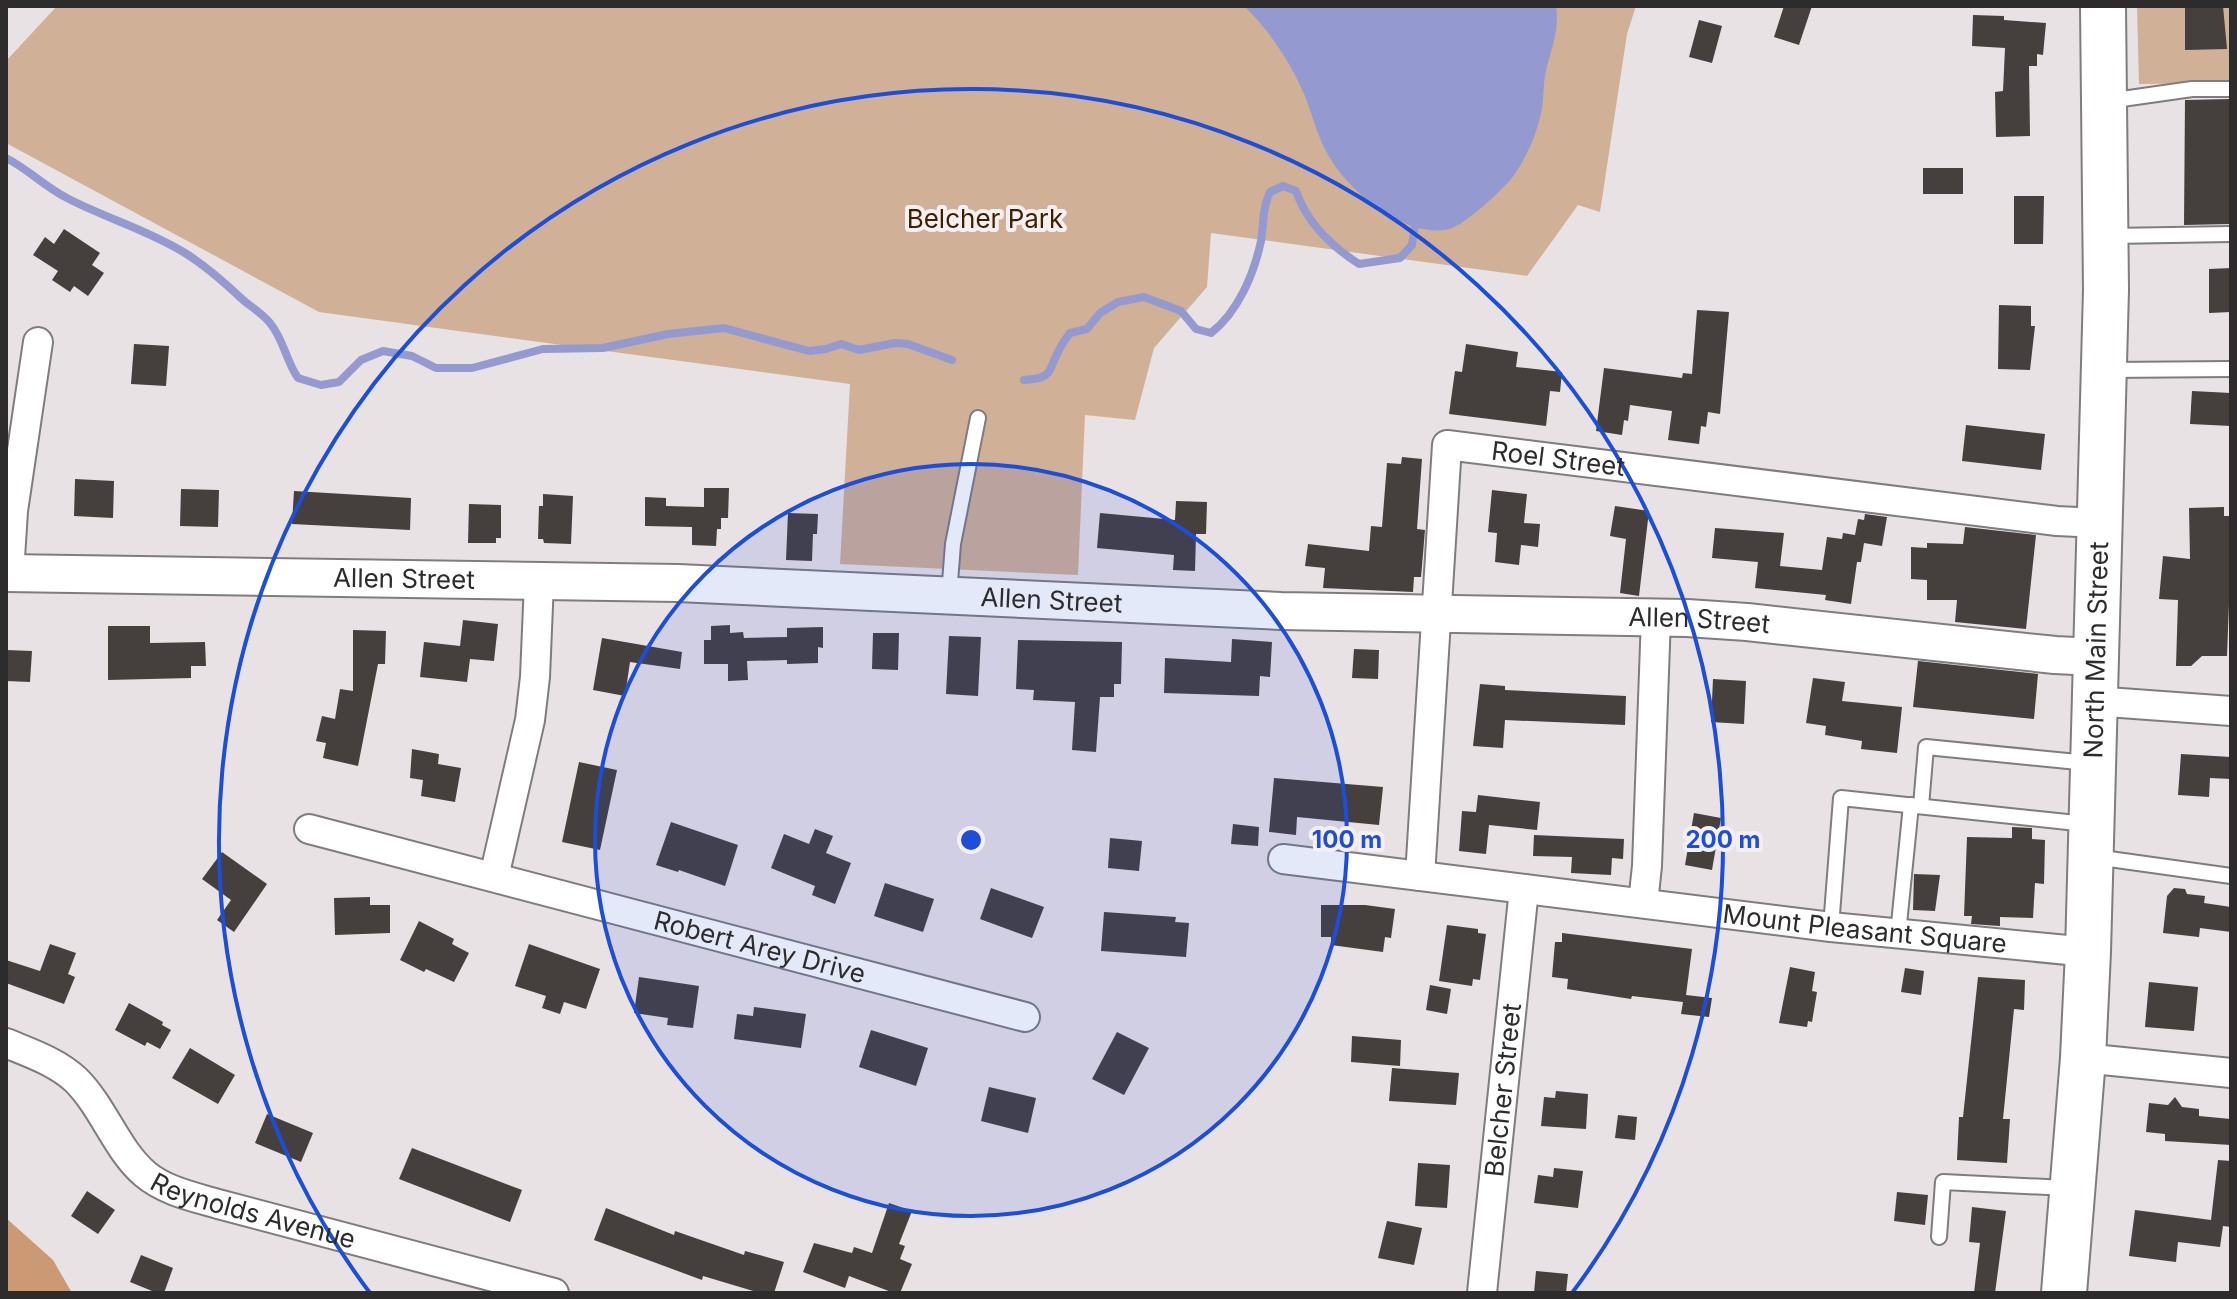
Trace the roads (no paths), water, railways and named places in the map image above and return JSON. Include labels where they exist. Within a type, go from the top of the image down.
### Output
[{"type":"main road","name":"North Main Street","points":[[2064,1293],[2083,1058],[2088,952],[2105,370],[2107,236],[2103,6]]},
{"type":"street","points":[[7,573],[38,342]]},
{"type":"street","name":"Roel Street","points":[[1420,876],[1447,445],[2057,521],[2099,523]]},
{"type":"street","name":"Allen Street","points":[[7,573],[704,584],[1242,610],[1656,617],[1747,622],[2095,657]]},
{"type":"street","points":[[494,877],[530,720],[539,582]]},
{"type":"street","points":[[1643,903],[1656,617]]},
{"type":"street","points":[[2093,701],[2231,711]]},
{"type":"street","name":"Robert Arey Drive","points":[[309,829],[1025,1017]]},
{"type":"street","name":"Mount Pleasant Square","points":[[1283,859],[1831,927],[2088,952]]},
{"type":"street","name":"Belcher Street","points":[[1482,1293],[1524,889]]},
{"type":"street","name":"Reynolds Avenue","points":[[6,1043],[46,1060],[74,1079],[96,1104],[132,1160],[146,1176],[166,1187],[207,1201],[554,1293]]},
{"type":"street","points":[[2083,1058],[2231,1073]]},
{"type":"lane","points":[[2105,102],[2192,89],[2231,89]]},
{"type":"lane","points":[[2107,236],[2231,234]]},
{"type":"lane","points":[[2105,370],[2231,369]]},
{"type":"lane","points":[[949,596],[953,544],[978,418]]},
{"type":"lane","points":[[1898,934],[1926,747],[2092,764]]},
{"type":"lane","points":[[1831,927],[1841,798],[1916,806],[2090,841],[2231,876]]},
{"type":"lane","points":[[1939,1237],[1943,1182],[2072,1189]]},
{"type":"water","points":[[1244,6],[1556,6],[1556,31],[1545,76],[1543,103],[1524,159],[1502,188],[1456,226],[1433,230],[1400,221],[1368,201],[1333,163],[1293,72],[1271,37]]},
{"type":"waterway","points":[[6,158],[67,198],[156,238],[200,263],[270,323],[298,378],[321,385],[339,382],[361,360],[383,351],[412,356],[436,368],[472,368],[543,349],[603,348],[668,334],[724,328],[809,351],[841,344],[859,350],[895,343],[908,344],[952,360]]},
{"type":"waterway","points":[[1024,380],[1045,375],[1070,333],[1087,329],[1100,313],[1118,302],[1144,297],[1181,311],[1196,329],[1211,333],[1244,292],[1258,254],[1267,198],[1270,192],[1283,186],[1296,191],[1321,233],[1359,264],[1400,258],[1412,245],[1415,225]]},
{"type":"park label","name":"Belcher Park","points":[[985,219]]}]
